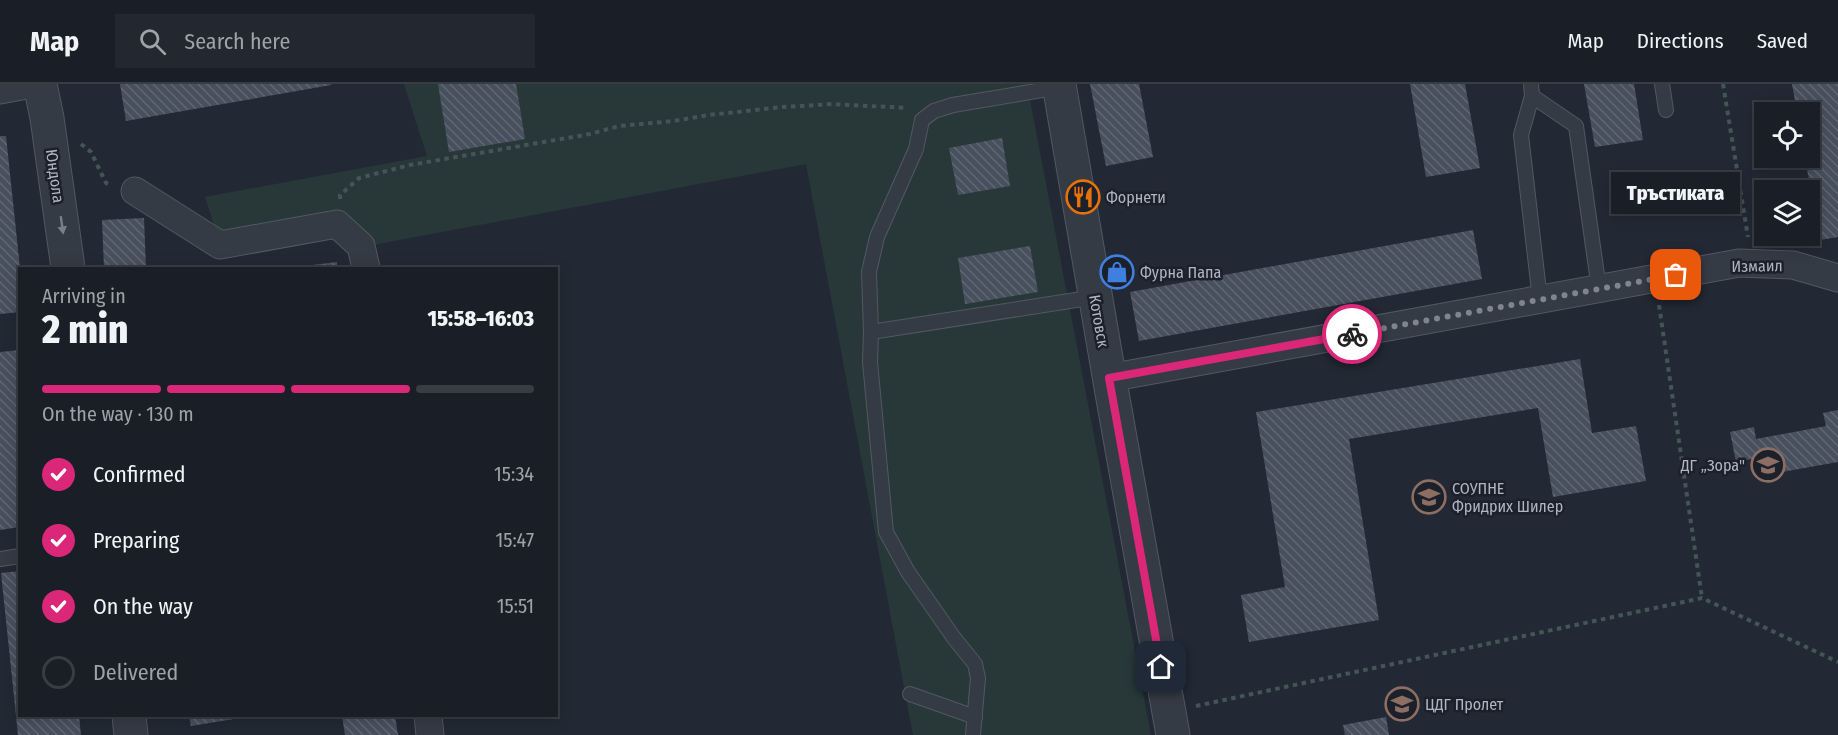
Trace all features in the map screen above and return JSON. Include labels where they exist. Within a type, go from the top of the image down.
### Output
[{"type":"street","points":[[0,90],[32,84]]},
{"type":"street","name":"Юндола","points":[[40,84],[47,118],[68,267]]},
{"type":"street","name":"Котовск","points":[[1059,85],[1171,724]]},
{"type":"street","points":[[135,191],[220,245],[337,224],[361,246],[366,267]]},
{"type":"street","name":"Измаил","points":[[1109,378],[1739,264],[1793,265],[1838,278]]},
{"type":"street","points":[[129,717],[131,735]]},
{"type":"street","points":[[428,717],[430,735]]},
{"type":"lane","points":[[1662,84],[1666,110]]},
{"type":"lane","points":[[974,735],[978,678],[975,664],[908,572],[886,532],[870,362],[869,272],[877,237],[916,149],[922,120],[933,111],[953,105],[1059,85]]},
{"type":"lane","points":[[1540,300],[1521,135],[1532,90],[1576,126],[1599,289]]},
{"type":"lane","points":[[871,332],[1095,297]]},
{"type":"lane","points":[[0,559],[18,556]]},
{"type":"lane","points":[[910,694],[975,717]]},
{"type":"path","points":[[1723,84],[1752,264]]},
{"type":"path","points":[[337,224],[340,195],[359,177],[411,165],[590,134],[620,126],[782,107],[833,104],[886,105],[933,111]]},
{"type":"path","points":[[47,118],[91,152],[106,183],[135,191]]},
{"type":"path","points":[[1655,279],[1702,598]]},
{"type":"path","points":[[1171,724],[1702,598],[1838,662]]},
{"type":"shaded area","points":[[404,84],[1027,84],[1151,735],[913,735],[806,164],[362,247],[337,224],[220,245],[205,197],[427,156]]},
{"type":"building","points":[[120,84],[331,84],[331,85],[126,121]]},
{"type":"building","points":[[438,84],[516,84],[525,139],[449,152]]},
{"type":"building","points":[[1090,84],[1139,84],[1153,157],[1106,166]]},
{"type":"building","points":[[1410,84],[1465,84],[1480,168],[1426,177]]},
{"type":"building","points":[[1584,84],[1634,84],[1643,140],[1595,147]]},
{"type":"building","points":[[1792,84],[1838,84],[1838,237],[1820,240],[1820,180],[1809,180],[1807,168],[1820,168],[1820,102],[1795,102]]},
{"type":"building","points":[[0,136],[6,136],[20,267],[18,267],[18,312],[0,314]]},
{"type":"building","points":[[1002,138],[1010,186],[958,195],[949,148]]},
{"type":"building","points":[[144,218],[146,267],[104,267],[102,220]]},
{"type":"building","points":[[1473,230],[1482,279],[1139,341],[1130,292]]},
{"type":"building","points":[[1030,246],[1038,292],[965,304],[958,258]]},
{"type":"building","points":[[337,262],[337,267],[296,267]]},
{"type":"building","points":[[18,350],[18,527],[0,530],[0,352]]},
{"type":"building","points":[[1580,359],[1592,433],[1636,426],[1646,481],[1553,497],[1538,408],[1349,439],[1379,620],[1249,642],[1241,595],[1285,587],[1256,412]]},
{"type":"building","points":[[1838,410],[1838,462],[1760,476],[1757,458],[1736,462],[1730,432],[1754,427],[1756,439],[1826,426],[1823,413]]},
{"type":"building","points":[[18,571],[18,717],[79,717],[81,735],[18,735],[1,573]]},
{"type":"building","points":[[189,717],[240,718],[191,726]]},
{"type":"building","points":[[342,717],[395,717],[398,735],[345,735]]},
{"type":"building","points":[[1386,717],[1389,735],[1345,735],[1343,725]]},
{"type":"way so far","points":[[1352,334],[1676,275]]},
{"type":"place","name":"Форнети","points":[[1083,197]]},
{"type":"place","name":"Фурна Папа","points":[[1117,272]]},
{"type":"place","name":"Тръстиката","points":[[1676,275]]},
{"type":"place","name":"ДГ „Зора\"","points":[[1768,465]]},
{"type":"place","name":"СОУПНЕ Фридрих Шилер","points":[[1429,497]]},
{"type":"place","name":"ЦДГ Пролет","points":[[1402,704]]},
{"type":"route","points":[[1161,667],[1109,378],[1352,334]]}]
